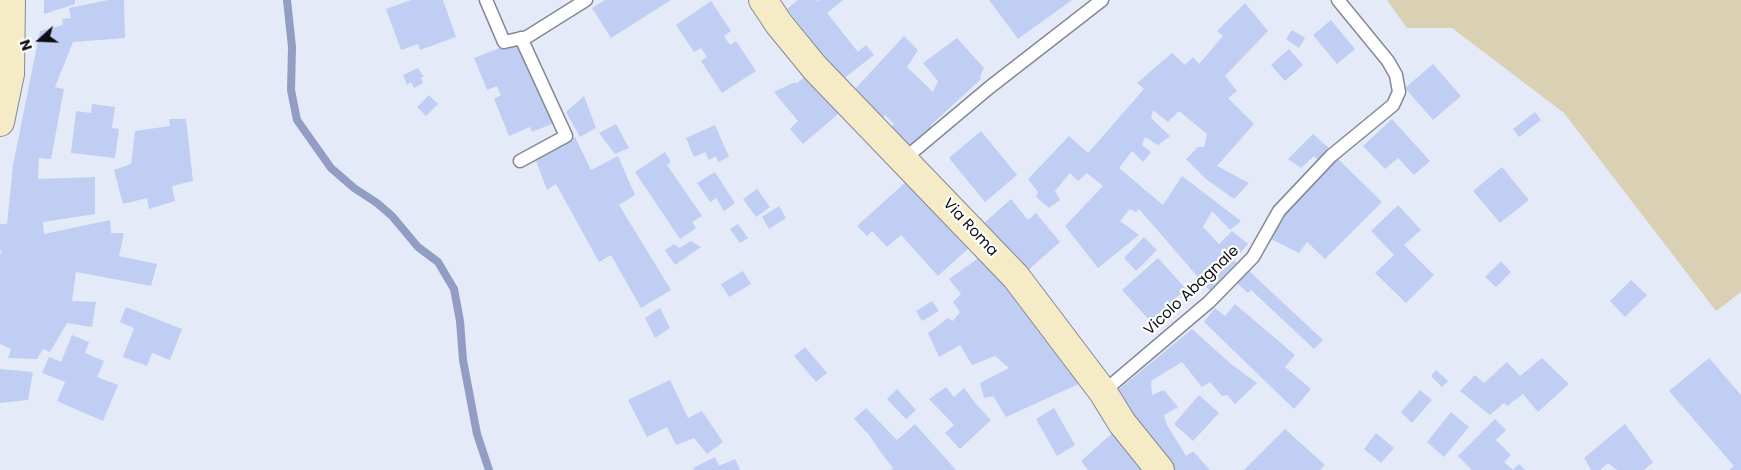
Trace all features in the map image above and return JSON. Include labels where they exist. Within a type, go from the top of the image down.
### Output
[{"type":"street","points":[[0,122],[10,74],[10,0]]},
{"type":"street","name":"Via Roma","points":[[763,0],[815,68],[1016,277],[1103,392],[1122,423],[1160,470]]},
{"type":"lane","points":[[486,0],[504,42],[527,37],[586,0]]},
{"type":"lane","points":[[903,160],[990,87],[1102,0]]},
{"type":"lane","name":"Vicolo Abagnale","points":[[1103,392],[1209,302],[1253,257],[1279,211],[1331,156],[1393,105],[1399,92],[1396,75],[1388,61],[1338,0]]},
{"type":"lane","points":[[520,161],[566,136],[521,38]]},
{"type":"shaded area","points":[[1387,0],[1741,0],[1741,292],[1716,311],[1564,113],[1452,28],[1407,28]]},
{"type":"building","points":[[44,0],[75,0],[75,4],[44,14]]},
{"type":"building","points":[[108,0],[124,0],[125,38],[73,42],[55,87],[64,89],[51,159],[39,158],[38,179],[95,177],[95,214],[43,222],[44,234],[110,220],[111,233],[124,233],[119,256],[157,264],[151,286],[76,272],[72,301],[96,302],[92,327],[67,323],[50,352],[43,349],[37,359],[8,358],[11,349],[0,344],[0,256],[2,250],[0,251],[0,224],[7,224],[13,165],[40,31],[63,25],[62,19],[71,18],[69,8]]},
{"type":"building","points":[[411,0],[443,0],[456,37],[420,50],[418,44],[401,50],[386,9]]},
{"type":"building","points":[[605,0],[671,0],[611,38],[592,8]]},
{"type":"building","points":[[798,0],[843,0],[827,13],[858,52],[866,45],[874,55],[843,79],[787,9]]},
{"type":"building","points":[[989,0],[1072,0],[1018,39]]},
{"type":"building","points":[[711,1],[731,31],[724,36],[730,45],[736,41],[756,71],[722,93],[701,61],[707,57],[701,48],[694,52],[676,25]]},
{"type":"building","points":[[1245,3],[1268,31],[1225,76],[1237,91],[1228,98],[1254,124],[1217,166],[1249,183],[1234,199],[1206,179],[1186,159],[1198,147],[1204,147],[1207,134],[1179,111],[1168,122],[1153,110],[1151,118],[1170,136],[1158,145],[1145,137],[1142,145],[1151,152],[1143,162],[1132,151],[1119,168],[1163,205],[1182,176],[1241,221],[1230,230],[1212,211],[1203,227],[1219,244],[1232,231],[1248,244],[1234,260],[1236,263],[1210,291],[1139,209],[1136,212],[1130,209],[1120,221],[1139,235],[1098,268],[1065,226],[1103,186],[1087,173],[1078,181],[1070,173],[1055,191],[1060,200],[1049,208],[1036,197],[1038,192],[1028,179],[1069,136],[1088,153],[1144,89],[1137,83],[1172,53],[1185,65],[1193,57],[1199,64],[1223,36],[1217,31]]},
{"type":"building","points":[[1331,20],[1355,49],[1337,64],[1313,35]]},
{"type":"building","points":[[1292,30],[1305,38],[1299,48],[1286,39]]},
{"type":"building","points":[[904,36],[918,50],[907,67],[933,92],[938,81],[923,63],[957,38],[984,68],[980,76],[981,79],[931,125],[930,130],[908,146],[890,127],[894,124],[885,115],[882,119],[855,89]]},
{"type":"building","points":[[520,40],[554,123],[532,132],[530,127],[509,136],[494,99],[501,95],[497,86],[487,90],[474,58]]},
{"type":"building","points":[[1289,49],[1303,65],[1285,81],[1271,65]]},
{"type":"building","points":[[1433,64],[1461,96],[1433,120],[1405,88]]},
{"type":"building","points":[[418,68],[424,77],[421,77],[423,83],[414,88],[411,82],[407,85],[403,75]]},
{"type":"building","points":[[812,71],[844,109],[803,144],[790,129],[798,121],[774,92],[795,82],[796,84]]},
{"type":"building","points":[[429,95],[438,104],[426,116],[417,107]]},
{"type":"building","points":[[584,96],[596,128],[580,137],[566,112]]},
{"type":"building","points":[[92,104],[115,107],[112,128],[119,129],[115,158],[71,153],[76,111],[91,113]]},
{"type":"building","points":[[1535,112],[1541,120],[1519,137],[1513,129]]},
{"type":"building","points":[[169,119],[186,119],[193,181],[172,186],[175,201],[149,209],[147,198],[123,204],[114,170],[131,164],[135,131],[170,126]]},
{"type":"building","points":[[1392,119],[1430,161],[1414,175],[1398,158],[1385,169],[1363,146]]},
{"type":"building","points":[[616,124],[629,148],[615,154],[599,133]]},
{"type":"building","points":[[715,125],[729,157],[718,162],[716,156],[709,160],[705,152],[694,157],[686,138]]},
{"type":"building","points":[[981,131],[1017,175],[985,202],[949,158]]},
{"type":"building","points":[[1313,134],[1329,148],[1318,160],[1314,156],[1301,168],[1288,159]]},
{"type":"building","points":[[575,137],[591,170],[618,156],[635,195],[619,205],[671,290],[641,308],[611,255],[599,262],[556,184],[547,190],[535,158]]},
{"type":"building","points":[[665,152],[671,162],[667,165],[702,216],[692,222],[696,228],[680,239],[635,172]]},
{"type":"building","points":[[1337,158],[1382,202],[1325,259],[1307,242],[1299,253],[1271,239],[1282,217]]},
{"type":"building","points":[[1502,167],[1529,200],[1500,223],[1473,191]]},
{"type":"building","points":[[715,172],[735,203],[724,211],[716,198],[710,202],[697,183]]},
{"type":"building","points":[[908,180],[970,247],[938,276],[901,235],[887,247],[872,231],[867,236],[857,226]]},
{"type":"building","points":[[757,189],[770,207],[756,217],[743,199]]},
{"type":"building","points":[[1011,199],[1028,220],[1036,213],[1060,242],[1025,273],[982,225]]},
{"type":"building","points":[[1398,205],[1421,230],[1404,245],[1434,275],[1406,303],[1375,273],[1394,255],[1371,231]]},
{"type":"building","points":[[779,206],[786,218],[769,229],[762,217]]},
{"type":"building","points":[[738,224],[748,238],[740,243],[730,229]]},
{"type":"building","points":[[1144,237],[1157,250],[1136,271],[1124,258]]},
{"type":"building","points":[[691,241],[701,247],[675,265],[665,250],[674,244],[679,248]]},
{"type":"building","points":[[984,254],[1081,383],[1006,417],[993,396],[984,398],[980,383],[1009,368],[995,356],[972,365],[960,345],[939,357],[928,333],[948,318],[953,321],[960,312],[953,302],[961,294],[949,279]]},
{"type":"building","points":[[1158,258],[1186,289],[1150,321],[1122,290]]},
{"type":"building","points":[[1501,261],[1511,272],[1496,287],[1485,277]]},
{"type":"building","points":[[1248,270],[1323,340],[1314,349],[1251,290],[1248,293],[1236,282]]},
{"type":"building","points":[[743,271],[751,284],[729,297],[721,284]]},
{"type":"building","points":[[1631,280],[1647,295],[1625,317],[1610,301]]},
{"type":"building","points":[[932,301],[939,311],[922,321],[916,311]]},
{"type":"building","points":[[1235,304],[1295,355],[1285,367],[1311,389],[1294,409],[1204,322],[1215,308],[1225,316]]},
{"type":"building","points":[[126,307],[182,329],[170,360],[152,353],[147,366],[123,357],[134,328],[120,322]]},
{"type":"building","points":[[660,308],[670,328],[655,338],[645,318]]},
{"type":"building","points":[[1192,329],[1231,364],[1257,383],[1235,404],[1227,395],[1222,396],[1210,382],[1202,387],[1182,362],[1151,381],[1152,395],[1164,390],[1178,407],[1164,415],[1167,425],[1186,456],[1193,451],[1210,470],[1170,470],[1161,459],[1118,390]]},
{"type":"building","points":[[72,335],[89,342],[85,353],[104,361],[97,377],[118,385],[103,421],[57,401],[65,382],[42,373],[49,357],[61,362]]},
{"type":"building","points":[[805,347],[827,373],[816,382],[794,356]]},
{"type":"building","points":[[1542,358],[1569,384],[1538,412],[1523,394],[1507,406],[1504,403],[1490,415],[1460,391],[1475,375],[1484,383],[1507,362],[1520,376]]},
{"type":"building","points":[[1709,358],[1741,395],[1741,470],[1729,470],[1734,466],[1669,391]]},
{"type":"building","points":[[0,369],[33,372],[28,400],[0,403]]},
{"type":"building","points":[[1436,370],[1448,381],[1442,387],[1431,376]]},
{"type":"building","points":[[670,380],[688,418],[702,411],[723,442],[707,454],[694,438],[676,445],[667,427],[647,437],[628,400]]},
{"type":"building","points":[[946,387],[954,397],[964,388],[991,420],[960,449],[945,433],[954,425],[929,399]]},
{"type":"building","points":[[897,389],[916,410],[906,419],[887,399]]},
{"type":"building","points":[[1420,390],[1432,400],[1412,423],[1401,412]]},
{"type":"building","points":[[1199,395],[1219,413],[1193,441],[1174,424]]},
{"type":"building","points":[[866,408],[897,440],[915,424],[956,470],[891,470],[893,468],[869,435],[854,419]]},
{"type":"building","points":[[1054,408],[1075,445],[1057,456],[1036,419]]},
{"type":"building","points":[[1451,412],[1469,427],[1444,457],[1427,442]]},
{"type":"building","points":[[1495,419],[1506,430],[1496,440],[1511,455],[1504,462],[1513,470],[1470,470],[1458,456]]},
{"type":"building","points":[[1625,424],[1653,462],[1644,470],[1617,470],[1608,463],[1600,470],[1591,470],[1584,458]]},
{"type":"building","points":[[1118,428],[1150,470],[1088,470],[1081,461]]},
{"type":"building","points":[[1285,429],[1325,465],[1320,470],[1244,470]]},
{"type":"building","points":[[1376,433],[1394,448],[1381,463],[1364,449]]},
{"type":"building","points":[[715,457],[719,466],[735,459],[740,470],[694,470],[693,468]]},
{"type":"building","points":[[1519,464],[1525,470],[1513,470]]},
{"type":"waterway","points":[[287,0],[292,47],[291,90],[297,120],[331,168],[392,216],[418,247],[438,262],[454,289],[460,321],[463,360],[477,434],[489,470]]}]
